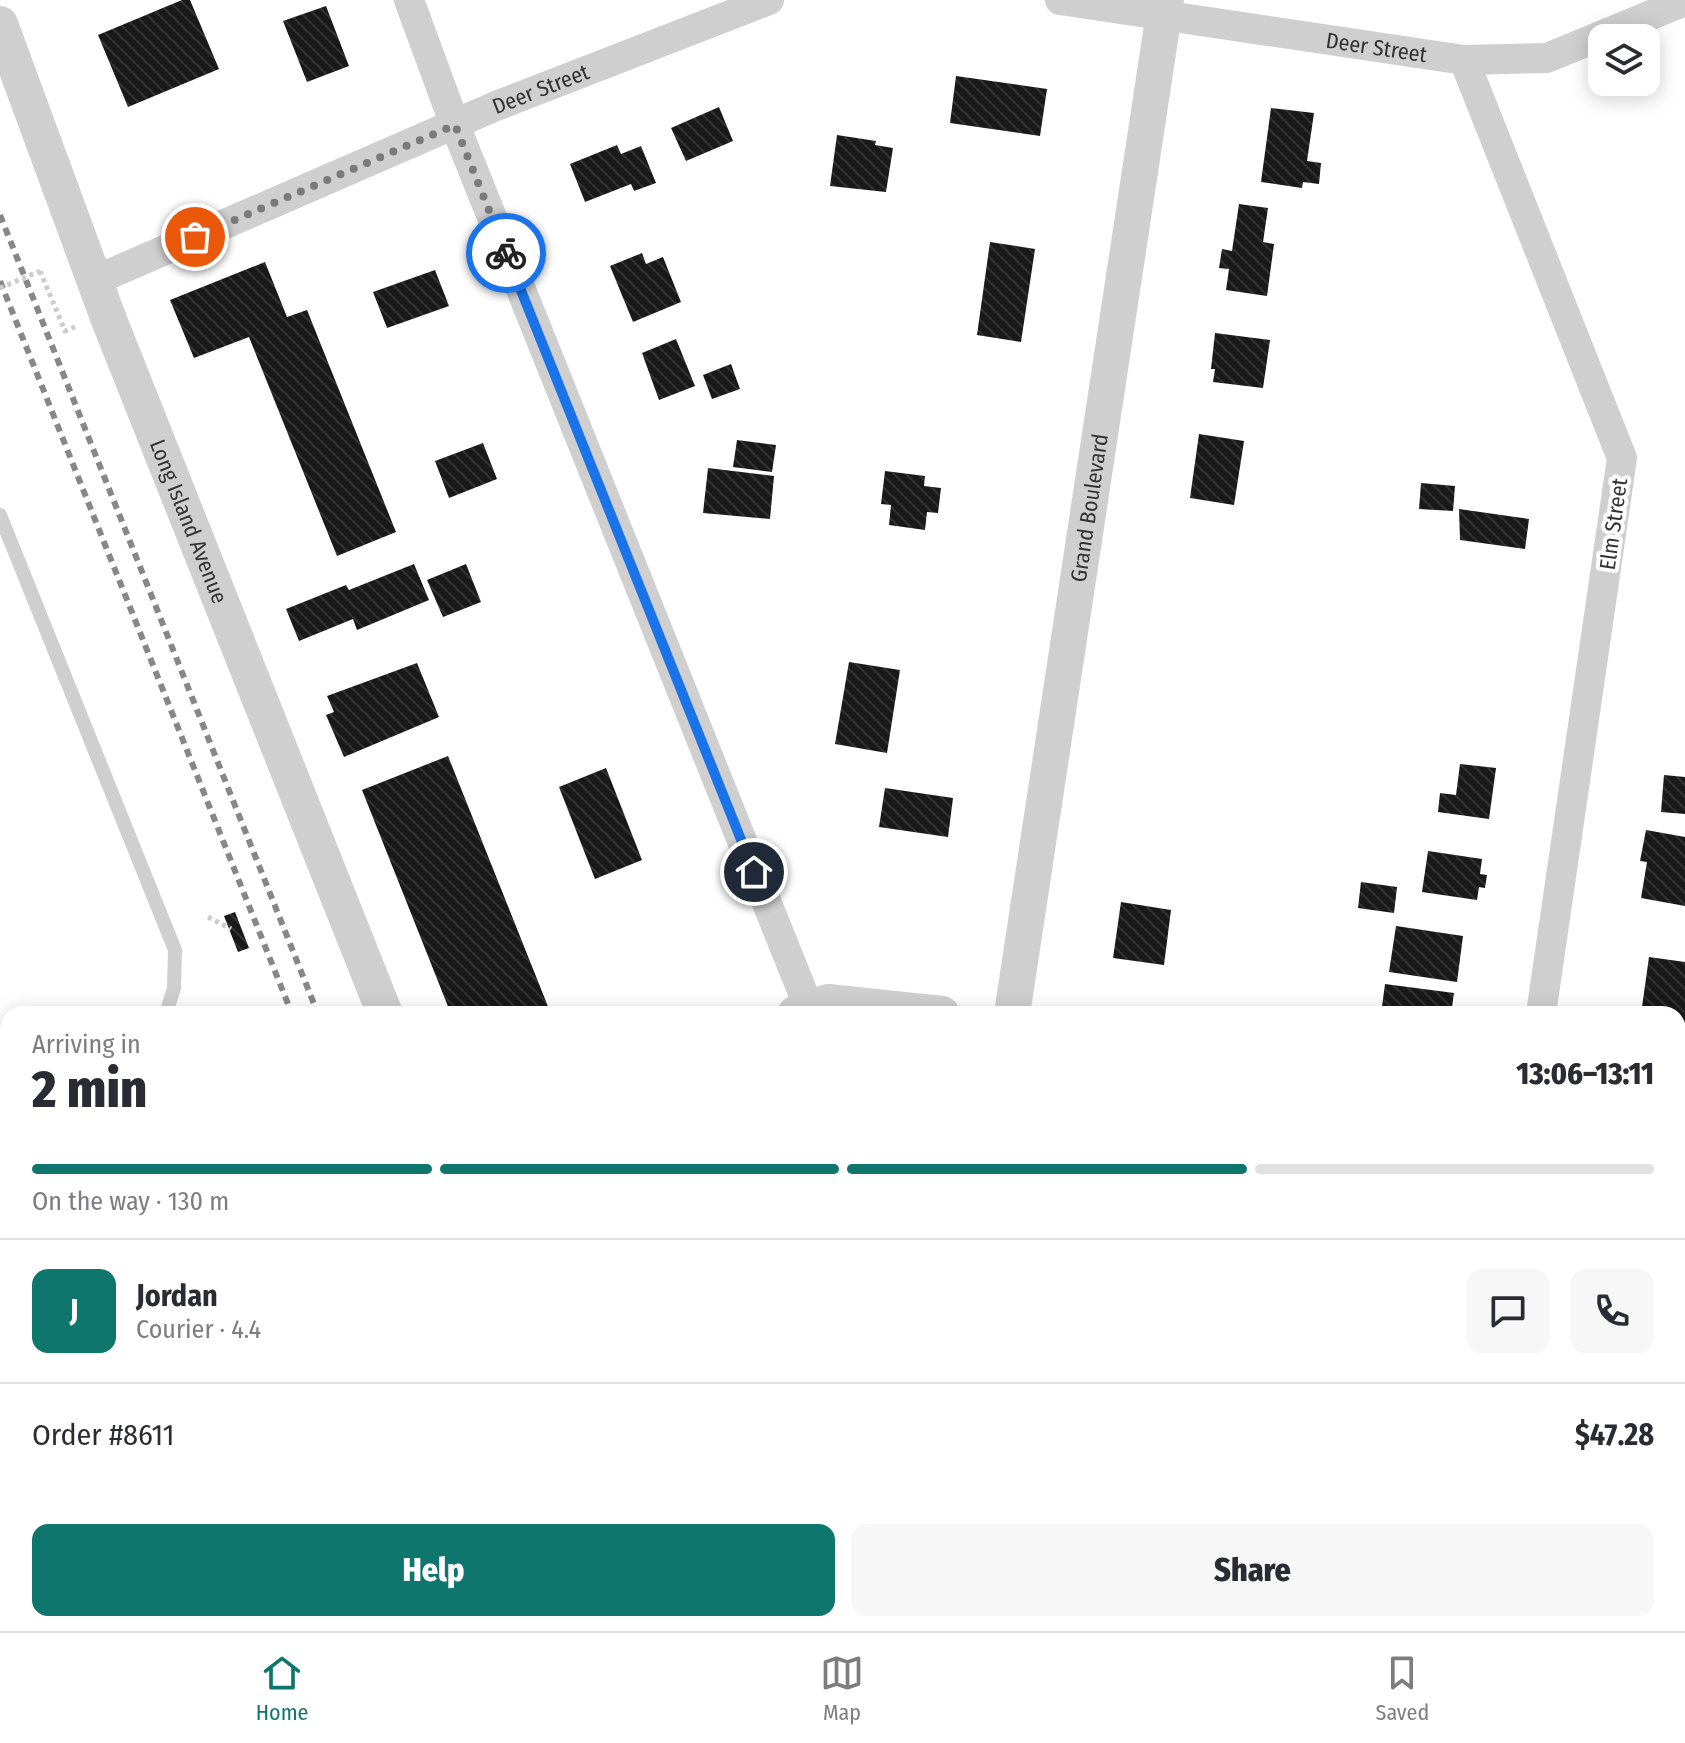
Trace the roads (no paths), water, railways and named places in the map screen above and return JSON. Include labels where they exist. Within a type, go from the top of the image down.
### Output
[{"type":"street","points":[[409,0],[455,125],[800,1006]]},
{"type":"street","name":"Deer Street","points":[[96,280],[455,125],[769,0]]},
{"type":"street","name":"Deer Street","points":[[1060,0],[1165,8],[1464,60],[1547,58],[1685,1]]},
{"type":"street","name":"Grand Boulevard","points":[[1013,1006],[1165,8]]},
{"type":"street","name":"Long Island Avenue","points":[[0,24],[109,320],[382,1006]]},
{"type":"street","name":"Elm Street","points":[[1464,60],[1622,458],[1542,1006]]},
{"type":"street","points":[[816,1006],[828,1002],[866,1006]]},
{"type":"lane","points":[[0,515],[175,950],[174,988],[168,1006]]},
{"type":"railway","points":[[0,215],[315,1006]]},
{"type":"railway","points":[[0,281],[289,1006]]}]
